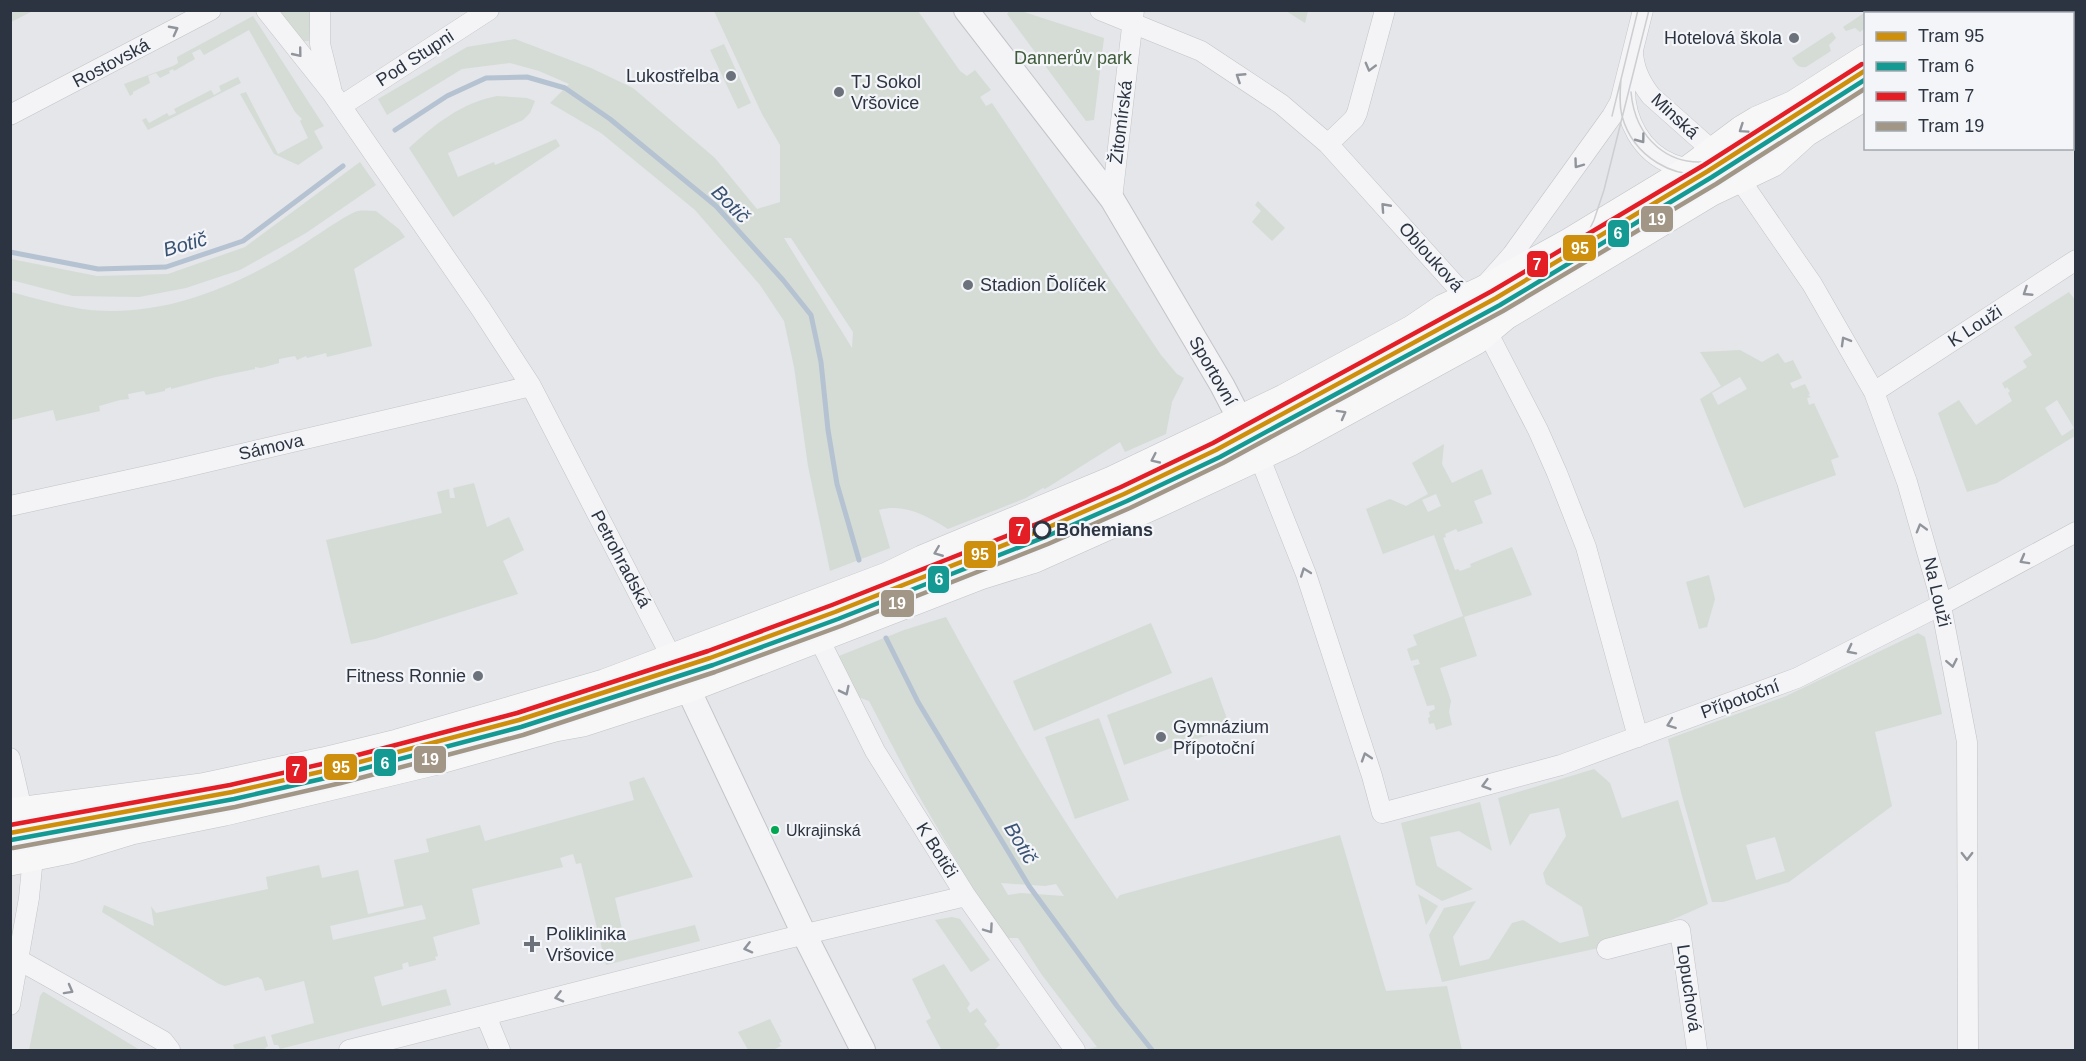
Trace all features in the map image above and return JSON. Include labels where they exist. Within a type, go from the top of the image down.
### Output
[{"type":"main road","points":[[17,811],[219,783],[397,742],[566,695],[887,576],[922,559],[1112,480],[1240,420],[1402,335],[1443,308],[1569,242],[1690,168],[1749,124],[1794,104],[1864,59]]},
{"type":"main road","points":[[22,859],[69,850],[131,831],[225,812],[433,762],[555,728],[583,723],[688,689],[983,575],[1035,559],[1284,446],[1476,341],[1506,315],[1712,192],[1773,163],[1806,133],[1864,97]]},
{"type":"main road","points":[[219,783],[225,812]]},
{"type":"street","name":"Rostovská","points":[[10,115],[211,10]]},
{"type":"street","name":"Petrohradská","points":[[266,10],[337,100],[531,386],[688,689],[804,934],[862,1050]]},
{"type":"street","name":"Petrohradská","points":[[320,10],[321,44],[337,100]]},
{"type":"street","name":"Pod Stupni","points":[[337,100],[489,10]]},
{"type":"street","name":"Sportovní","points":[[966,10],[1112,199],[1225,390],[1259,456],[1306,574],[1382,813]]},
{"type":"street","name":"Oblouková","points":[[1100,10],[1133,16],[1201,51],[1267,94],[1328,144],[1474,293],[1487,332],[1543,441],[1586,547],[1638,737]]},
{"type":"street","points":[[1328,144],[1354,119],[1357,113],[1385,10]]},
{"type":"street","name":"Minská","points":[[1474,293],[1512,255],[1612,117],[1620,102],[1643,10]]},
{"type":"street","name":"Žitomírská","points":[[1112,199],[1133,16]]},
{"type":"street","name":"Minská","points":[[1633,51],[1637,72],[1651,96],[1732,168],[1741,179]]},
{"type":"street","name":"Minská","points":[[1624,84],[1625,104],[1629,118],[1644,143],[1666,161],[1741,179]]},
{"type":"street","name":"Na Louži","points":[[1741,179],[1812,284],[1874,392],[1907,482],[1941,605],[1967,742],[1968,1050]]},
{"type":"street","name":"K Louži","points":[[1874,392],[2076,260]]},
{"type":"street","name":"Sámova","points":[[10,506],[531,386]]},
{"type":"street","name":"Přípotoční","points":[[1382,813],[1562,765],[1797,678],[1941,605],[2076,532]]},
{"type":"street","name":"K Botiči","points":[[819,639],[875,751],[966,896],[1075,1050]]},
{"type":"street","points":[[10,758],[22,859],[30,890],[10,1005]]},
{"type":"street","points":[[349,1050],[804,934],[966,896]]},
{"type":"street","name":"Lopuchová","points":[[1607,949],[1680,930],[1697,1050]]},
{"type":"street","points":[[19,960],[163,1041],[170,1050]]},
{"type":"street","points":[[486,1016],[500,1050]]},
{"type":"green space","points":[[11,10],[33,10],[33,11],[11,22]]},
{"type":"green space","name":"Dannerův park","points":[[1010,10],[1021,11],[1104,38],[1094,120],[1086,121],[1007,14]]},
{"type":"green space","points":[[279,11],[311,11],[309,41],[300,41]]},
{"type":"green space","name":"Stadion Ďolíček","points":[[714,11],[918,11],[960,71],[967,76],[975,70],[991,90],[980,97],[986,106],[992,103],[1161,355],[1177,374],[1184,378],[1172,402],[1166,434],[1125,452],[1120,442],[1045,489],[948,529],[915,512],[897,508],[879,510],[890,548],[830,571],[808,466],[794,367],[784,321],[760,285],[695,210],[601,133],[550,103],[569,84],[539,71],[510,63],[462,69],[387,115],[378,99],[467,47],[515,39],[591,68],[633,88],[715,158],[757,209],[780,202],[780,145],[762,114]],"holes":[[[784,238],[791,238],[853,332],[852,348]]]},
{"type":"green space","points":[[1286,11],[1308,11],[1305,23]]},
{"type":"green space","points":[[1867,11],[1893,11],[1890,12],[1866,12]]},
{"type":"green space","points":[[1864,13],[1864,29],[1860,32],[1855,28],[1846,31],[1843,27]]},
{"type":"green space","points":[[253,16],[324,126],[314,131],[323,148],[298,165],[274,154],[240,94],[246,92],[278,154],[308,138],[300,121],[302,119],[295,112],[249,30],[204,55],[200,49],[192,53],[195,59],[174,71],[173,69],[169,71],[170,73],[160,78],[156,73],[148,76],[150,83],[130,96],[124,84],[173,66],[178,63],[177,57]]},
{"type":"green space","points":[[1832,32],[1836,38],[1829,45],[1831,51],[1806,67],[1796,64],[1792,58]]},
{"type":"green space","name":"Lukostřelba","points":[[724,44],[751,103],[738,109],[710,50]]},
{"type":"green space","points":[[1864,66],[1864,89],[1806,126],[1795,110]]},
{"type":"green space","points":[[238,77],[241,83],[148,130],[142,120],[146,118],[149,123],[167,113],[169,116],[176,113],[174,109],[211,90],[214,95],[221,91],[219,86]]},
{"type":"green space","points":[[497,96],[527,98],[535,101],[530,113],[523,120],[448,153],[458,177],[494,162],[495,165],[556,139],[560,146],[453,217],[409,148],[460,109]]},
{"type":"green space","points":[[360,162],[376,185],[306,233],[240,270],[186,288],[139,297],[73,296],[11,280],[11,259],[97,276],[168,274],[245,247]]},
{"type":"green space","points":[[1258,201],[1285,228],[1272,241],[1252,222],[1261,211],[1255,205]]},
{"type":"green space","points":[[376,211],[399,229],[405,237],[354,269],[372,346],[327,357],[326,353],[297,360],[295,356],[279,359],[279,363],[171,389],[171,387],[165,391],[146,395],[144,391],[128,394],[129,399],[99,406],[100,411],[56,421],[53,410],[11,420],[11,292],[82,309],[137,310],[164,305],[191,298],[243,278],[291,252],[352,213]]},
{"type":"green space","points":[[2069,292],[2076,301],[2075,436],[1997,483],[1967,492],[1938,413],[1959,400],[1976,425],[2012,401],[2008,393],[2010,391],[2007,387],[2005,389],[2002,383],[2027,367],[2023,361],[2032,355],[2014,327]],"holes":[[[2057,400],[2074,428],[2062,436],[2045,408]]]},
{"type":"green space","points":[[1740,350],[1762,362],[1778,353],[1785,363],[1793,360],[1802,378],[1790,383],[1793,389],[1805,384],[1810,394],[1808,395],[1811,397],[1807,398],[1809,405],[1814,403],[1839,457],[1831,460],[1836,475],[1744,508],[1700,399],[1721,386],[1700,352]],"holes":[[[1740,377],[1747,389],[1718,405],[1712,393]]]},
{"type":"green space","points":[[1444,444],[1442,464],[1452,483],[1482,469],[1492,494],[1474,501],[1483,523],[1458,532],[1456,529],[1445,534],[1446,537],[1443,538],[1455,570],[1460,571],[1471,567],[1470,564],[1512,547],[1532,595],[1464,617],[1477,656],[1440,668],[1451,701],[1449,712],[1452,725],[1436,730],[1434,723],[1429,724],[1428,718],[1430,717],[1429,712],[1435,709],[1434,705],[1427,706],[1413,666],[1420,664],[1418,659],[1411,661],[1407,649],[1417,645],[1413,635],[1463,616],[1434,535],[1383,554],[1366,509],[1390,499],[1406,506],[1428,494],[1412,463]],"holes":[[[1436,494],[1441,506],[1428,512],[1422,500]]]},
{"type":"green space","points":[[474,483],[487,527],[509,517],[524,550],[503,561],[518,594],[375,639],[351,644],[326,540],[442,513],[437,492],[449,489],[450,498],[455,498],[453,488]]},
{"type":"green space","points":[[1709,575],[1715,599],[1707,627],[1699,629],[1686,582]]},
{"type":"green space","points":[[946,617],[1027,760],[1117,899],[1120,895],[1340,835],[1386,991],[1447,986],[1462,1050],[1083,1050],[1097,1047],[1042,975],[1018,938],[1007,938],[970,884],[916,791],[869,701],[858,697],[839,656],[904,630]],"holes":[[[1001,883],[1045,886],[1056,884],[1064,896],[1021,893],[1008,895]]]},
{"type":"green space","points":[[1151,623],[1172,673],[1034,731],[1013,681]]},
{"type":"green space","points":[[1918,633],[1925,637],[1942,714],[1875,732],[1892,806],[1789,882],[1723,902],[1712,902],[1668,739],[1786,696]],"holes":[[[1775,837],[1785,871],[1756,880],[1746,845]]]},
{"type":"green space","points":[[1212,677],[1230,727],[1124,765],[1107,715]]},
{"type":"green space","points":[[1099,718],[1129,800],[1075,819],[1045,737]]},
{"type":"green space","points":[[1594,769],[1610,783],[1622,818],[1678,800],[1708,904],[1617,944],[1442,982],[1429,935],[1444,908],[1476,901],[1453,937],[1460,966],[1489,959],[1512,923],[1523,920],[1560,943],[1589,936],[1582,907],[1546,884],[1543,873],[1566,836],[1559,808],[1530,814],[1510,846],[1498,798]]},
{"type":"green space","points":[[644,777],[693,877],[615,898],[625,942],[695,925],[700,941],[606,965],[581,863],[576,864],[573,854],[560,858],[563,867],[472,889],[480,924],[433,937],[438,956],[435,957],[436,960],[409,967],[408,962],[402,964],[403,969],[374,977],[382,1006],[446,989],[451,1005],[280,1049],[278,1045],[274,1045],[271,1035],[314,1023],[304,981],[265,991],[262,980],[258,977],[225,986],[219,984],[102,912],[104,905],[154,926],[151,906],[156,913],[268,889],[266,877],[319,865],[322,878],[358,870],[368,914],[404,906],[394,860],[429,852],[426,839],[480,825],[485,841],[634,800],[629,782]],"holes":[[[422,905],[426,919],[333,940],[330,926]]]},
{"type":"green space","points":[[206,793],[209,809],[121,826],[118,810]]},
{"type":"green space","points":[[1480,802],[1492,851],[1459,831],[1430,837],[1437,866],[1473,889],[1442,901],[1416,885],[1401,823]]},
{"type":"green space","points":[[1418,894],[1438,906],[1426,925]]},
{"type":"green space","points":[[952,917],[960,919],[990,960],[971,972],[935,920]]},
{"type":"green space","points":[[944,964],[970,1004],[967,1008],[970,1013],[977,1008],[987,1021],[984,1024],[1000,1045],[994,1050],[940,1050],[926,1021],[931,1018],[912,979]]},
{"type":"green space","points":[[43,992],[140,1050],[29,1050],[40,996]]},
{"type":"green space","points":[[770,1019],[782,1042],[779,1043],[781,1046],[773,1050],[748,1050],[738,1032]]},
{"type":"green space","points":[[265,1036],[268,1046],[263,1050],[235,1050],[233,1045]]},
{"type":"waterway","name":"Botič","points":[[395,130],[447,96],[486,78],[527,77],[565,88],[610,119],[716,206],[783,280],[811,315],[821,362],[828,430],[837,484],[859,560]]},
{"type":"waterway","name":"Botič","points":[[10,252],[98,269],[166,267],[243,241],[343,166]]},
{"type":"waterway","name":"Botič","points":[[886,638],[918,702],[1029,886],[1152,1050]]},
{"type":"tram line","points":[[1612,116],[1638,10]]},
{"type":"tram line","points":[[1540,282],[1568,260],[1585,239],[1594,220],[1604,190],[1649,10]]},
{"type":"tram line","name":"7","points":[[10,825],[230,785],[335,761],[517,713],[708,651],[832,605],[1039,523],[1213,443],[1492,291],[1704,165],[1862,64]]},
{"type":"tram line","name":"95","points":[[10,833],[232,792],[337,768],[519,720],[710,658],[835,612],[1042,530],[1216,450],[1496,298],[1708,171],[1864,71]]},
{"type":"tram line","points":[[1621,79],[1620,107],[1627,130],[1635,143],[1657,163],[1685,173],[1700,174],[1724,169],[1748,157]]},
{"type":"tram line","name":"6","points":[[11,840],[234,799],[339,775],[521,727],[713,665],[838,619],[1045,537],[1220,457],[1500,305],[1712,177],[1864,80]]},
{"type":"tram line","name":"19","points":[[13,848],[235,807],[341,783],[523,735],[715,672],[841,626],[1048,544],[1223,463],[1503,311],[1716,184],[1864,89]]},
{"type":"tram line","points":[[1631,92],[1639,123],[1647,136],[1657,147],[1670,155],[1683,160],[1699,162],[1716,160],[1749,145]]},
{"type":"place","name":"Hotelová škola","points":[[1794,38]]},
{"type":"place","name":"Lukostřelba","points":[[731,76]]},
{"type":"place","name":"TJ Sokol Vršovice","points":[[839,92]]},
{"type":"place","name":"Stadion Ďolíček","points":[[968,285]]},
{"type":"place","name":"Bohemians","points":[[1042,530]]},
{"type":"place","name":"Fitness Ronnie","points":[[478,676]]},
{"type":"place","name":"Gymnázium Přípotoční","points":[[1161,737]]},
{"type":"place","name":"Ukrajinská","points":[[775,830]]},
{"type":"place","name":"Poliklinika Vršovice","points":[[532,944]]}]
